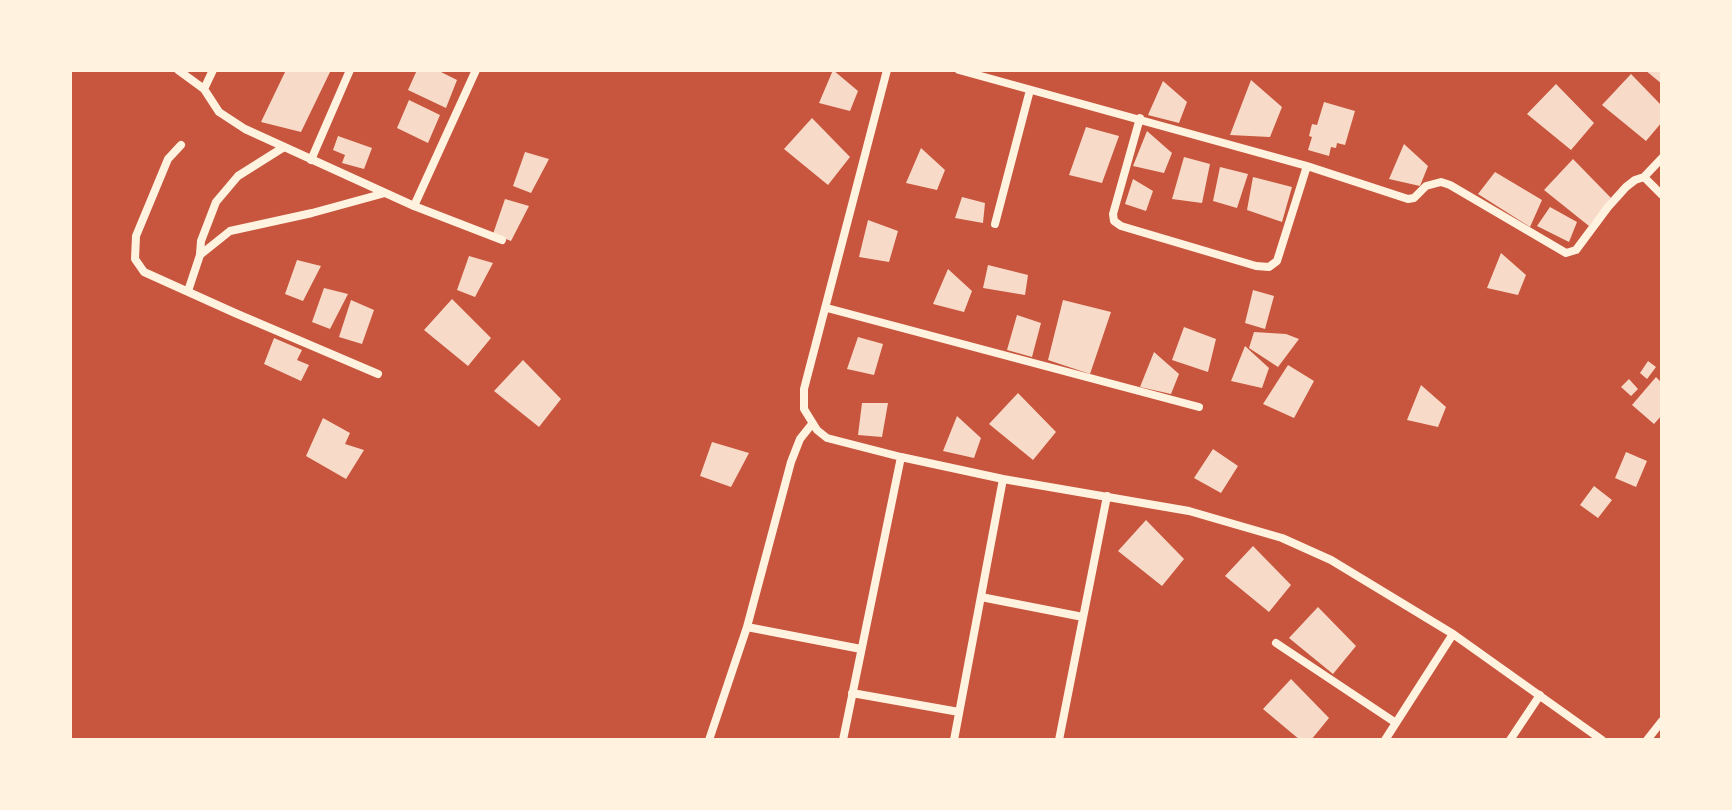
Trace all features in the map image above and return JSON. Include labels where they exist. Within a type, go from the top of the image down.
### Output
[{"type":"street","points":[[178,70],[204,89],[219,112],[245,129],[414,206],[502,240]]},
{"type":"street","points":[[204,89],[213,70]]},
{"type":"street","points":[[311,160],[350,70]]},
{"type":"street","points":[[414,206],[476,70]]},
{"type":"street","points":[[887,70],[804,389],[804,409],[812,424],[827,438],[901,457],[1003,479],[1189,511],[1282,538],[1331,560],[1453,634],[1602,740]]},
{"type":"street","points":[[959,70],[1140,118],[1408,199],[1414,198],[1426,186],[1441,182],[1566,253],[1576,250],[1626,187],[1644,177],[1662,158]]},
{"type":"street","points":[[995,224],[1030,90]]},
{"type":"street","points":[[1140,118],[1113,214],[1114,221],[1121,226],[1256,266],[1269,267],[1277,261],[1307,166]]},
{"type":"street","points":[[181,145],[168,159],[136,236],[135,259],[144,272],[378,374]]},
{"type":"street","points":[[188,291],[200,255],[201,241],[216,202],[238,176],[284,147]]},
{"type":"street","points":[[1644,177],[1662,195]]},
{"type":"street","points":[[200,255],[230,231],[385,193]]},
{"type":"street","points":[[827,308],[1199,407]]},
{"type":"street","points":[[709,740],[747,627],[791,462],[800,439],[812,424]]},
{"type":"street","points":[[843,740],[901,457]]},
{"type":"street","points":[[954,740],[1003,479]]},
{"type":"street","points":[[1059,740],[1107,496]]},
{"type":"street","points":[[981,597],[1083,617]]},
{"type":"street","points":[[747,627],[861,649]]},
{"type":"street","points":[[1385,740],[1453,634]]},
{"type":"street","points":[[1276,643],[1396,723]]},
{"type":"street","points":[[852,693],[959,712]]},
{"type":"street","points":[[1510,740],[1540,695]]},
{"type":"street","points":[[1647,740],[1662,721]]},
{"type":"building","points":[[286,70],[331,70],[301,132],[261,122]]},
{"type":"building","points":[[417,70],[437,70],[457,80],[446,108],[408,90]]},
{"type":"building","points":[[833,70],[858,91],[850,111],[819,103]]},
{"type":"building","points":[[1645,70],[1662,70],[1662,84]]},
{"type":"building","points":[[1631,74],[1662,106],[1662,122],[1646,141],[1602,105]]},
{"type":"building","points":[[1251,80],[1282,107],[1270,137],[1230,135]]},
{"type":"building","points":[[1163,81],[1187,102],[1179,123],[1148,115]]},
{"type":"building","points":[[1556,84],[1594,123],[1571,150],[1527,114]]},
{"type":"building","points":[[409,100],[440,115],[428,143],[397,128]]},
{"type":"building","points":[[1324,102],[1355,111],[1345,145],[1337,143],[1336,148],[1331,147],[1329,156],[1308,150],[1312,124],[1317,125]]},
{"type":"building","points":[[812,118],[850,157],[828,185],[784,149]]},
{"type":"building","points":[[1086,127],[1119,136],[1102,183],[1069,175]]},
{"type":"building","points":[[1147,131],[1172,153],[1164,173],[1133,166]]},
{"type":"building","points":[[338,136],[372,148],[364,169],[342,163],[345,155],[333,150]]},
{"type":"building","points":[[1404,144],[1428,166],[1420,186],[1389,179]]},
{"type":"building","points":[[921,148],[945,170],[937,190],[906,183]]},
{"type":"building","points":[[525,152],[549,159],[531,193],[513,186]]},
{"type":"building","points":[[1184,157],[1210,164],[1202,203],[1172,199]]},
{"type":"building","points":[[1573,159],[1611,198],[1589,226],[1544,190]]},
{"type":"building","points":[[1220,167],[1248,174],[1237,208],[1213,201]]},
{"type":"building","points":[[1495,172],[1542,200],[1530,227],[1478,194]]},
{"type":"building","points":[[1253,177],[1292,187],[1282,222],[1247,210]]},
{"type":"building","points":[[1133,179],[1153,191],[1146,211],[1125,204]]},
{"type":"building","points":[[962,197],[985,203],[983,223],[955,218]]},
{"type":"building","points":[[505,199],[529,206],[511,241],[493,234]]},
{"type":"building","points":[[1550,207],[1577,222],[1569,242],[1537,226]]},
{"type":"building","points":[[868,220],[898,231],[889,262],[859,257]]},
{"type":"building","points":[[1501,253],[1526,275],[1518,295],[1487,288]]},
{"type":"building","points":[[469,256],[493,263],[475,297],[457,290]]},
{"type":"building","points":[[297,260],[321,266],[303,301],[285,294]]},
{"type":"building","points":[[988,265],[1028,275],[1025,295],[983,288]]},
{"type":"building","points":[[948,269],[972,291],[964,312],[933,304]]},
{"type":"building","points":[[324,288],[348,294],[330,329],[312,322]]},
{"type":"building","points":[[1253,290],[1274,296],[1265,329],[1245,323]]},
{"type":"building","points":[[452,299],[491,338],[468,366],[424,330]]},
{"type":"building","points":[[351,300],[374,310],[362,344],[339,337]]},
{"type":"building","points":[[1063,300],[1111,312],[1090,374],[1048,360]]},
{"type":"building","points":[[1017,315],[1041,323],[1032,357],[1007,350]]},
{"type":"building","points":[[1184,327],[1216,339],[1208,372],[1172,360]]},
{"type":"building","points":[[1254,332],[1286,334],[1299,339],[1278,367],[1249,348]]},
{"type":"building","points":[[858,337],[883,344],[874,375],[847,369]]},
{"type":"building","points":[[274,338],[302,350],[297,360],[309,365],[301,381],[264,364]]},
{"type":"building","points":[[1245,346],[1269,368],[1262,388],[1231,381]]},
{"type":"building","points":[[1154,352],[1179,374],[1171,394],[1140,387]]},
{"type":"building","points":[[523,360],[561,399],[539,427],[494,391]]},
{"type":"building","points":[[1648,361],[1656,367],[1647,379],[1640,373]]},
{"type":"building","points":[[1288,365],[1314,381],[1294,418],[1263,404]]},
{"type":"building","points":[[1656,377],[1662,383],[1662,415],[1654,424],[1632,405]]},
{"type":"building","points":[[1629,379],[1638,389],[1631,396],[1621,387]]},
{"type":"building","points":[[1421,385],[1446,407],[1438,427],[1407,420]]},
{"type":"building","points":[[1018,393],[1056,432],[1033,460],[989,424]]},
{"type":"building","points":[[862,403],[888,403],[882,437],[858,435]]},
{"type":"building","points":[[957,416],[981,438],[974,458],[943,451]]},
{"type":"building","points":[[323,418],[350,433],[345,444],[364,450],[346,479],[306,456]]},
{"type":"building","points":[[712,442],[749,453],[731,487],[700,476]]},
{"type":"building","points":[[1213,449],[1238,466],[1221,493],[1194,478]]},
{"type":"building","points":[[1626,452],[1647,461],[1636,487],[1615,478]]},
{"type":"building","points":[[1594,486],[1612,500],[1598,518],[1580,505]]},
{"type":"building","points":[[1146,520],[1184,559],[1162,586],[1118,551]]},
{"type":"building","points":[[1253,546],[1291,585],[1269,612],[1225,576]]},
{"type":"building","points":[[1318,607],[1356,646],[1333,674],[1289,638]]},
{"type":"building","points":[[1291,679],[1329,718],[1311,740],[1300,740],[1263,709]]}]
